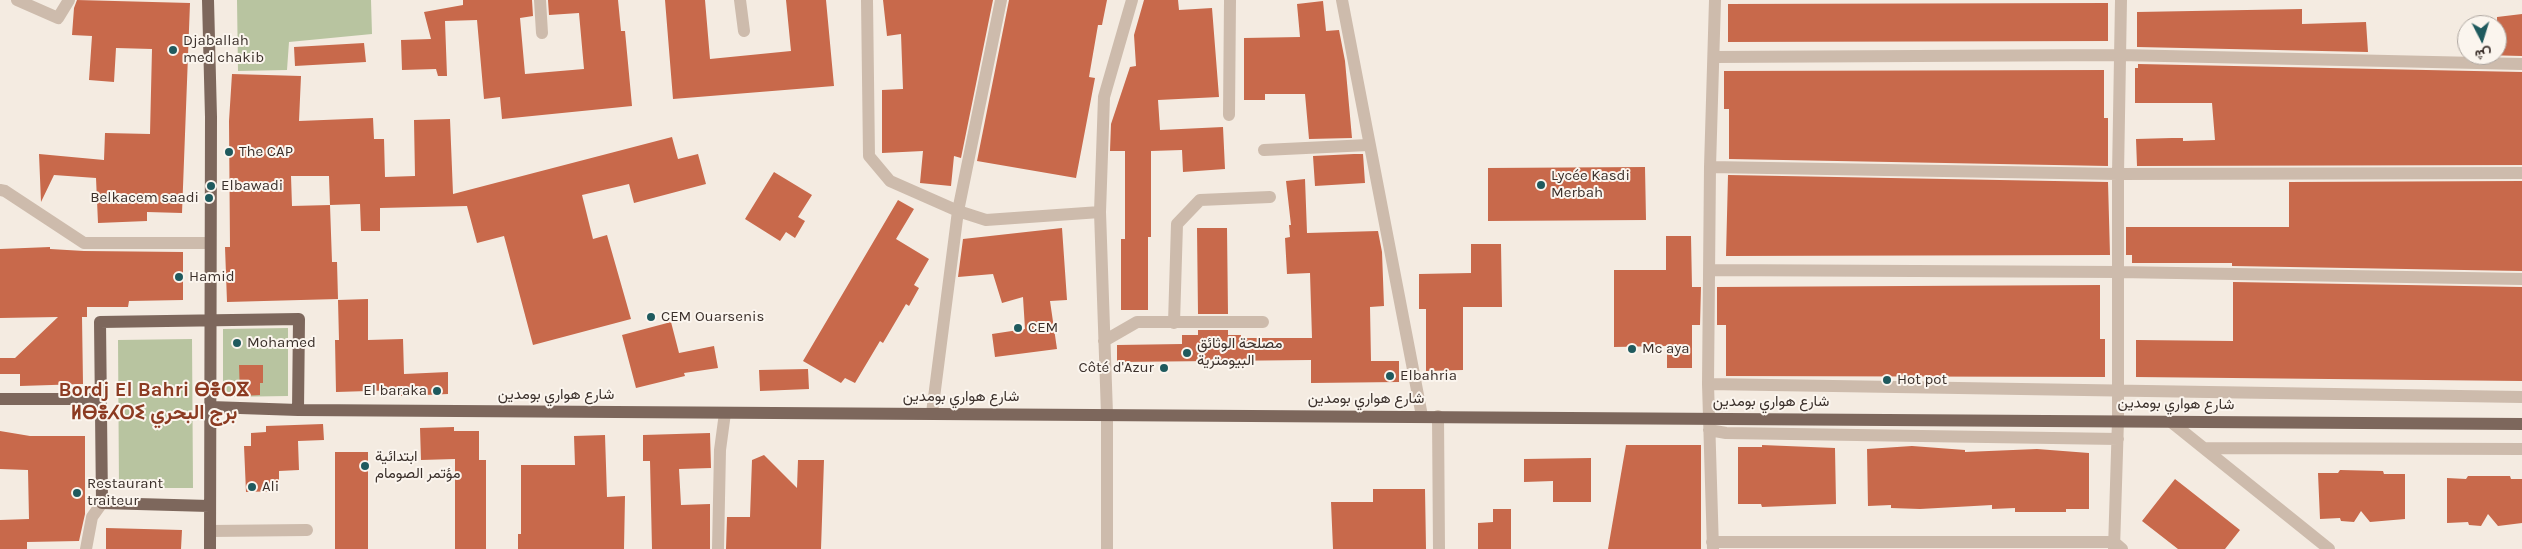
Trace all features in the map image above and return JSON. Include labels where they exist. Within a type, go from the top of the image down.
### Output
[{"type":"main road","points":[[208,0],[211,117],[210,549]]},
{"type":"main road","points":[[209,506],[102,503],[100,322],[299,318],[298,410]]},
{"type":"main road","points":[[0,399],[102,399]]},
{"type":"main road","name":"شارع هواري بومدين","points":[[210,408],[725,413],[1438,416],[1709,424],[2118,420],[2522,424]]},
{"type":"street","points":[[18,0],[58,18],[69,0]]},
{"type":"street","points":[[540,0],[542,32]]},
{"type":"street","points":[[740,0],[744,31]]},
{"type":"street","points":[[867,0],[869,156],[890,182],[958,211],[986,220],[1100,212]]},
{"type":"street","points":[[932,413],[958,211],[1001,0]]},
{"type":"street","points":[[1107,549],[1107,414],[1100,212],[1104,97],[1132,0]]},
{"type":"street","points":[[1229,115],[1230,0]]},
{"type":"street","points":[[1342,0],[1368,145],[1422,416]]},
{"type":"street","points":[[1715,0],[1710,167],[1708,384],[1712,546],[2117,547],[2118,174],[2121,0]]},
{"type":"street","points":[[1714,57],[2120,56],[2522,64]]},
{"type":"street","points":[[1264,150],[1368,145]]},
{"type":"street","points":[[1710,167],[2118,174],[2522,173]]},
{"type":"street","points":[[0,190],[5,191],[84,243],[210,243]]},
{"type":"street","points":[[1174,323],[1176,224],[1200,200],[1270,197]]},
{"type":"street","points":[[1710,270],[2119,272],[2522,279]]},
{"type":"street","points":[[1104,341],[1137,322],[1263,322]]},
{"type":"street","points":[[1708,384],[2117,389],[2522,397]]},
{"type":"street","points":[[718,549],[720,450],[725,413]]},
{"type":"street","points":[[1438,416],[1439,549]]},
{"type":"street","points":[[2170,421],[2328,549]]},
{"type":"street","points":[[1709,424],[1726,433],[2118,439]]},
{"type":"street","points":[[2204,448],[2522,449]]},
{"type":"street","points":[[86,549],[92,517],[102,503]]},
{"type":"street","points":[[210,531],[307,530]]},
{"type":"green space","points":[[237,0],[371,0],[372,34],[289,42],[287,70],[238,71]]},
{"type":"green space","points":[[288,328],[288,396],[223,397],[223,329]]},
{"type":"green space","points":[[192,339],[193,488],[119,488],[118,340]]},
{"type":"building","points":[[77,0],[190,3],[182,213],[147,212],[147,221],[98,223],[96,178],[54,175],[41,202],[39,154],[104,160],[105,133],[150,134],[152,49],[116,48],[114,82],[89,80],[92,36],[72,35],[74,8]]},
{"type":"building","points":[[463,0],[532,0],[533,16],[520,18],[525,74],[584,69],[579,13],[549,15],[548,0],[618,0],[621,31],[625,31],[632,106],[502,119],[500,97],[484,99],[477,20],[445,21],[447,76],[438,76],[436,69],[402,70],[401,40],[431,39],[424,12],[463,5]]},
{"type":"building","points":[[665,0],[705,0],[710,59],[791,51],[786,0],[826,0],[834,86],[673,99]]},
{"type":"building","points":[[883,0],[993,0],[961,158],[954,156],[951,186],[920,183],[923,151],[882,153],[882,90],[903,89],[901,34],[887,36]]},
{"type":"building","points":[[1009,0],[1107,0],[1102,25],[1098,25],[1089,77],[1095,78],[1076,178],[977,161]]},
{"type":"building","points":[[1144,0],[1178,0],[1179,10],[1212,8],[1219,97],[1158,100],[1160,130],[1223,127],[1225,169],[1183,172],[1182,150],[1151,151],[1151,237],[1148,237],[1148,310],[1121,310],[1121,239],[1125,239],[1125,151],[1110,151],[1111,124],[1130,67],[1136,66],[1134,35]]},
{"type":"building","points":[[1323,1],[1326,31],[1339,30],[1345,61],[1352,138],[1309,139],[1305,94],[1265,94],[1265,100],[1244,100],[1244,38],[1300,37],[1297,4]]},
{"type":"building","points":[[2108,3],[2108,41],[1728,42],[1728,4]]},
{"type":"building","points":[[2302,9],[2302,24],[2366,22],[2368,52],[2137,47],[2137,12]]},
{"type":"building","points":[[2522,14],[2522,56],[2507,56],[2507,16]]},
{"type":"building","points":[[364,43],[366,62],[295,66],[294,47]]},
{"type":"building","points":[[2138,64],[2522,72],[2522,165],[2137,166],[2136,139],[2183,138],[2183,141],[2215,140],[2212,103],[2135,103],[2135,68],[2138,68]]},
{"type":"building","points":[[2104,70],[2104,118],[2108,118],[2108,166],[1729,159],[1729,109],[1724,109],[1724,71]]},
{"type":"building","points":[[232,74],[301,76],[299,121],[373,118],[374,139],[384,139],[385,177],[415,176],[414,120],[450,119],[453,194],[672,137],[678,159],[698,154],[706,184],[634,203],[629,184],[582,195],[593,239],[607,235],[631,319],[533,345],[504,236],[477,243],[467,206],[380,208],[380,231],[361,231],[360,204],[330,205],[332,262],[337,262],[338,299],[227,302],[225,247],[230,247],[229,121]],"holes":[[[291,176],[329,176],[330,205],[292,206]]]},
{"type":"building","points":[[1363,154],[1365,183],[1315,186],[1313,156]]},
{"type":"building","points":[[1645,167],[1646,220],[1488,221],[1488,168]]},
{"type":"building","points":[[774,172],[812,195],[798,217],[805,221],[795,238],[786,232],[780,241],[745,219]]},
{"type":"building","points":[[1728,175],[2108,182],[2110,255],[1726,256]]},
{"type":"building","points":[[1305,179],[1307,233],[1378,231],[1382,252],[1384,306],[1370,307],[1371,361],[1399,361],[1399,382],[1311,383],[1311,360],[1117,362],[1117,345],[1182,344],[1182,335],[1198,335],[1198,330],[1228,330],[1228,335],[1241,335],[1241,338],[1312,338],[1310,273],[1287,274],[1285,238],[1290,237],[1289,225],[1291,225],[1286,181]]},
{"type":"building","points":[[2522,181],[2522,271],[2232,266],[2232,263],[2132,263],[2132,255],[2126,255],[2126,227],[2289,227],[2289,182]]},
{"type":"building","points":[[898,200],[914,209],[896,239],[929,259],[914,285],[919,288],[909,306],[906,304],[883,343],[880,341],[855,383],[845,378],[841,383],[803,361]]},
{"type":"building","points":[[1062,228],[1067,300],[1050,301],[1057,349],[995,357],[992,334],[1025,329],[1023,297],[1002,303],[993,274],[958,277],[963,239]]},
{"type":"building","points":[[1197,228],[1227,228],[1228,314],[1198,314]]},
{"type":"building","points":[[1666,236],[1691,236],[1692,287],[1701,287],[1700,325],[1692,325],[1692,368],[1667,368],[1667,346],[1614,347],[1614,270],[1666,270]]},
{"type":"building","points":[[1471,244],[1501,244],[1502,307],[1463,307],[1463,370],[1426,371],[1426,309],[1419,309],[1419,274],[1471,273]]},
{"type":"building","points":[[50,247],[50,249],[84,251],[183,252],[183,300],[129,301],[128,307],[87,307],[87,317],[82,317],[83,384],[20,386],[20,374],[0,374],[0,358],[15,358],[58,317],[0,318],[0,249]]},
{"type":"building","points":[[2233,282],[2522,287],[2522,381],[2136,377],[2136,340],[2233,341]]},
{"type":"building","points":[[2100,285],[2100,339],[2105,339],[2105,377],[1726,376],[1726,325],[1717,325],[1717,287]]},
{"type":"building","points":[[368,299],[368,340],[403,339],[404,374],[448,372],[448,394],[401,396],[401,390],[336,392],[335,340],[339,340],[338,300]]},
{"type":"building","points":[[671,322],[679,353],[714,346],[718,368],[684,373],[685,376],[636,388],[622,335]]},
{"type":"building","points":[[239,365],[263,365],[263,383],[260,383],[260,395],[240,396]]},
{"type":"building","points":[[808,369],[809,389],[760,391],[759,370]]},
{"type":"building","points":[[323,424],[324,440],[298,441],[299,470],[279,471],[279,491],[246,492],[244,446],[251,446],[251,433],[266,432],[266,426]]},
{"type":"building","name":"ابتدائية مؤتمر الصومام","points":[[454,427],[454,431],[479,431],[479,460],[486,460],[486,549],[455,549],[455,459],[421,460],[420,428]]},
{"type":"building","points":[[0,431],[30,436],[85,436],[85,514],[79,541],[27,542],[27,549],[0,549],[0,520],[29,519],[28,470],[0,469]]},
{"type":"building","points":[[710,433],[711,468],[679,469],[681,505],[710,504],[710,549],[652,549],[650,461],[643,461],[643,435]]},
{"type":"building","points":[[605,435],[607,497],[625,496],[624,549],[518,549],[518,534],[521,534],[521,465],[575,465],[574,436]]},
{"type":"building","points":[[1626,445],[1701,445],[1701,549],[1608,549]]},
{"type":"building","points":[[1762,445],[1835,448],[1836,504],[1762,507],[1761,504],[1738,504],[1738,447],[1762,447]]},
{"type":"building","points":[[1912,446],[1965,450],[1965,452],[2037,449],[2089,453],[2089,509],[2066,509],[2066,512],[2015,512],[2015,508],[1992,509],[1992,505],[1920,509],[1891,508],[1891,505],[1868,506],[1867,449]]},
{"type":"building","name":"ابتدائية مؤتمر الصومام","points":[[335,452],[368,452],[368,549],[335,549]]},
{"type":"building","points":[[764,455],[797,488],[798,460],[824,460],[821,549],[726,549],[727,517],[750,517],[752,460]]},
{"type":"building","points":[[1591,458],[1591,502],[1553,502],[1553,481],[1524,482],[1524,459]]},
{"type":"building","points":[[2340,470],[2383,471],[2384,474],[2405,474],[2405,519],[2370,522],[2361,511],[2354,522],[2341,521],[2340,518],[2320,519],[2318,473],[2338,473]]},
{"type":"building","points":[[2468,476],[2510,476],[2511,479],[2522,479],[2522,523],[2498,526],[2488,514],[2481,526],[2469,525],[2468,522],[2447,523],[2447,478],[2466,479]]},
{"type":"building","points":[[2175,479],[2240,530],[2225,549],[2178,549],[2142,521]]},
{"type":"building","points":[[1373,489],[1425,489],[1426,549],[1333,549],[1331,502],[1373,502]]},
{"type":"building","points":[[1493,509],[1511,509],[1511,549],[1478,549],[1478,523],[1493,522]]},
{"type":"building","points":[[106,528],[182,530],[181,549],[106,549]]},
{"type":"place","name":"Djaballah med chakib","points":[[173,50]]},
{"type":"place","name":"The CAP","points":[[229,152]]},
{"type":"place","name":"Lycée Kasdi Merbah","points":[[1541,185]]},
{"type":"place","name":"Elbawadi","points":[[211,186]]},
{"type":"place","name":"Belkacem saadi","points":[[209,198]]},
{"type":"place","name":"Hamid","points":[[179,277]]},
{"type":"place","name":"CEM Ouarsenis","points":[[651,317]]},
{"type":"place","name":"CEM","points":[[1018,328]]},
{"type":"place","name":"Mohamed","points":[[237,343]]},
{"type":"place","name":"Mc aya","points":[[1632,349]]},
{"type":"place","name":"مصلحة الوثائق البيومترية","points":[[1187,353]]},
{"type":"place","name":"Côté d'Azur","points":[[1164,368]]},
{"type":"place","name":"Elbahria","points":[[1390,376]]},
{"type":"place","name":"Hot pot","points":[[1887,380]]},
{"type":"place","name":"El baraka","points":[[437,391]]},
{"type":"place","name":"ابتدائية مؤتمر الصومام","points":[[365,466]]},
{"type":"place","name":"Ali","points":[[252,487]]},
{"type":"place","name":"Restaurant traiteur","points":[[77,493]]},
{"type":"district","name":"Bordj El Bahri ⴱⴻⵔⴵ ⵍⴱⴻⵃⵔⵉ برج البحري","points":[[154,402]]}]
